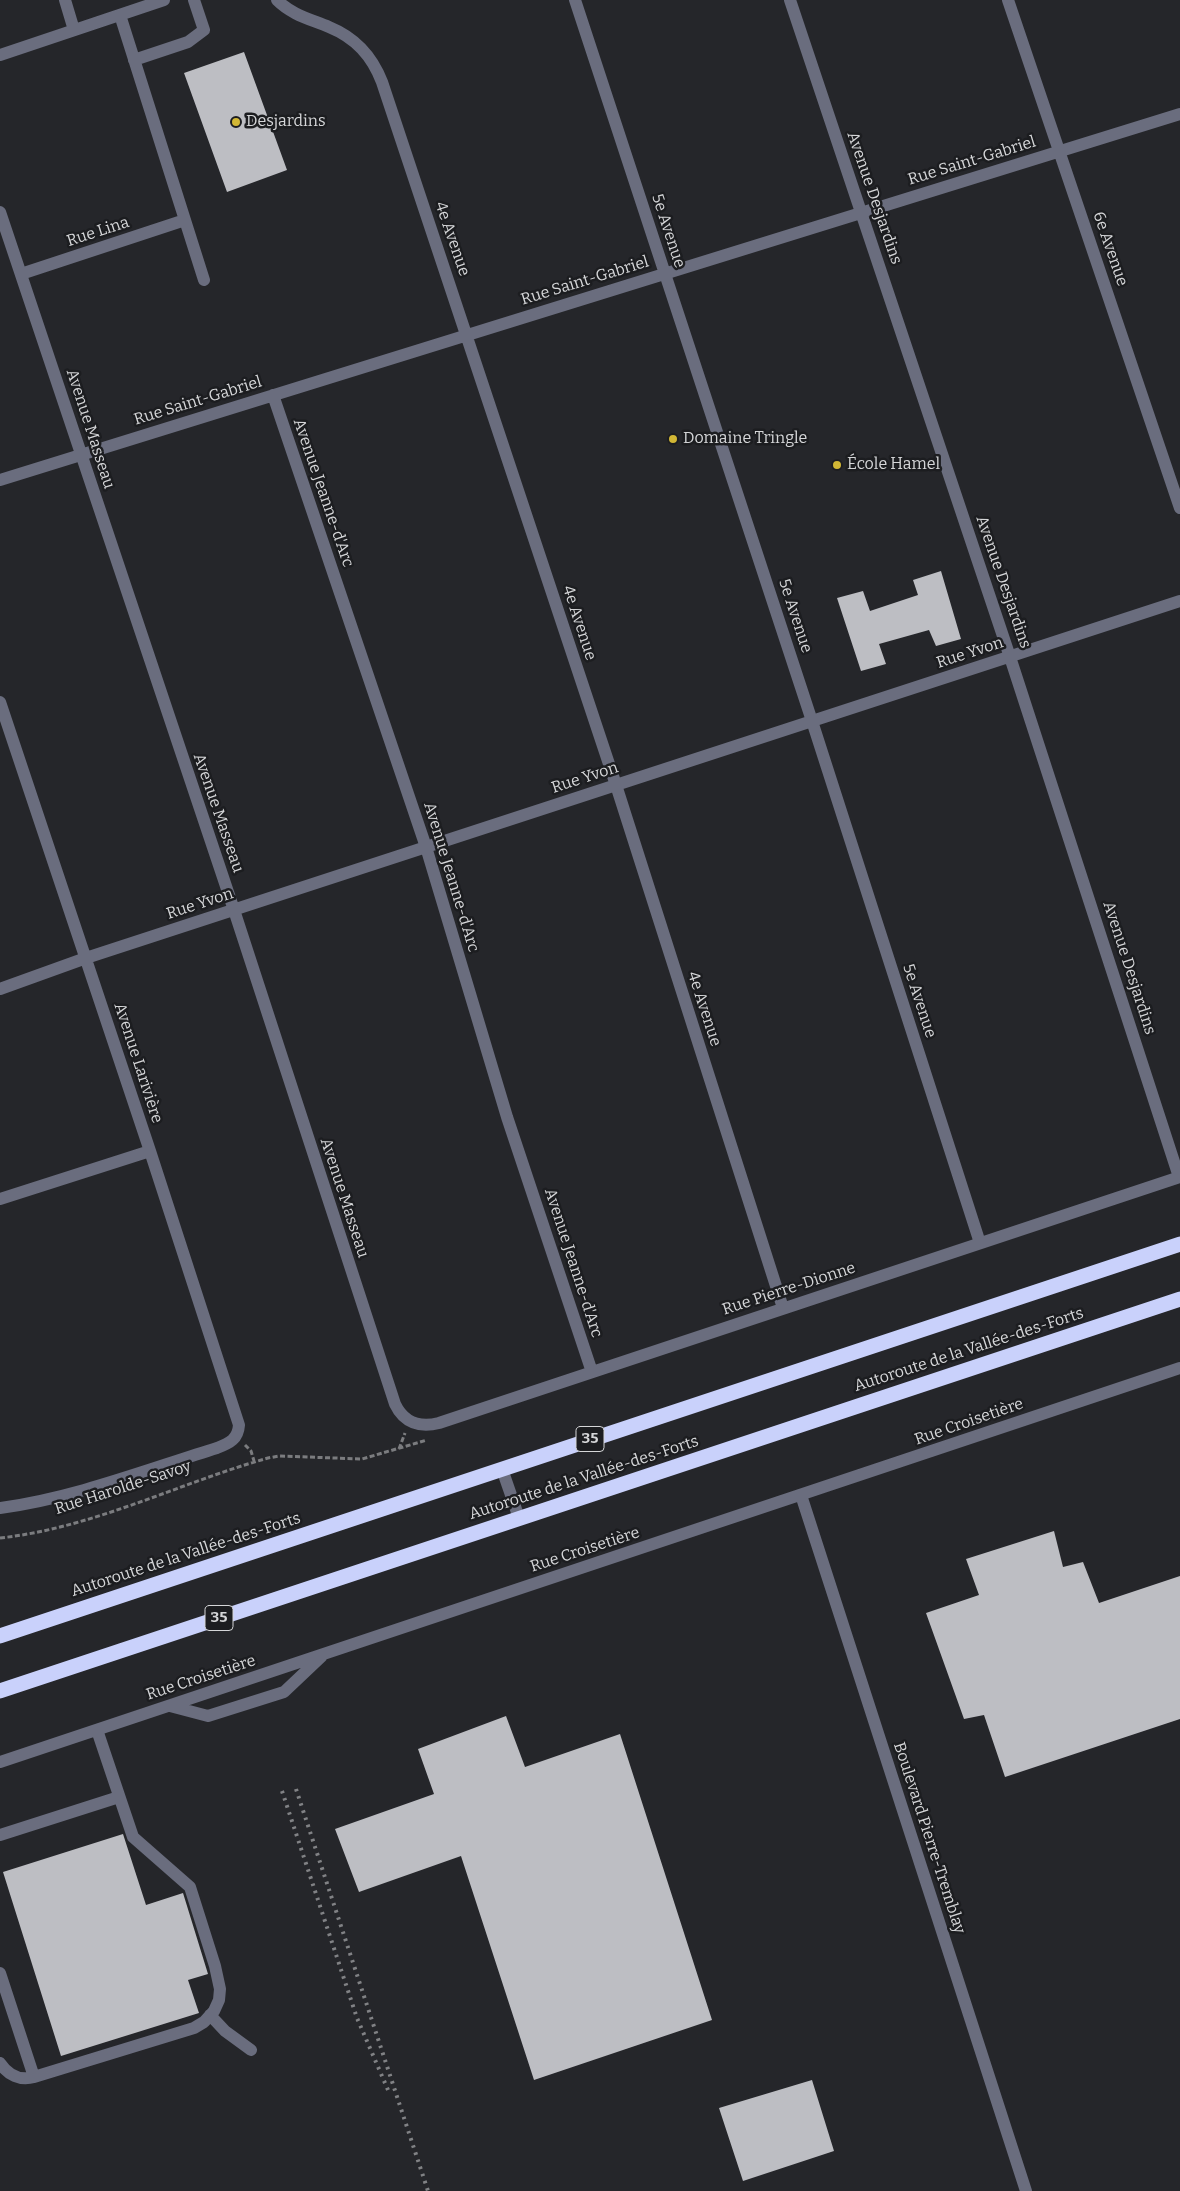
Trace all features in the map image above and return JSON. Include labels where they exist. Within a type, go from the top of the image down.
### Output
[{"type":"highway","name":"Autoroute de la Vallée-des-Forts","points":[[0,1636],[1180,1244]]},
{"type":"highway","name":"Autoroute de la Vallée-des-Forts","points":[[0,1691],[1180,1299]]},
{"type":"street","points":[[65,0],[74,30]]},
{"type":"street","points":[[0,55],[164,0]]},
{"type":"street","points":[[134,60],[188,42],[204,30],[194,0]]},
{"type":"street","name":"4e Avenue","points":[[278,0],[285,8],[298,16],[343,33],[361,47],[374,64],[467,335],[616,785],[783,1308]]},
{"type":"street","name":"5e Avenue","points":[[575,0],[812,721],[980,1243]]},
{"type":"street","name":"Avenue Desjardins","points":[[790,0],[1010,657],[1180,1177]]},
{"type":"street","name":"6e Avenue","points":[[1008,0],[1180,508]]},
{"type":"street","points":[[120,15],[204,280]]},
{"type":"street","name":"Rue Saint-Gabriel","points":[[0,480],[1180,114]]},
{"type":"street","name":"Avenue Masseau","points":[[0,212],[234,910],[395,1404],[400,1414],[409,1421]]},
{"type":"street","name":"Rue Lina","points":[[21,274],[185,220]]},
{"type":"street","name":"Avenue Jeanne-d'Arc","points":[[273,395],[426,847],[508,1116],[592,1372]]},
{"type":"street","name":"Rue Yvon","points":[[0,988],[86,958],[1180,601]]},
{"type":"street","name":"Avenue Larivière","points":[[0,702],[235,1410],[239,1425],[237,1436]]},
{"type":"street","points":[[0,1199],[150,1151]]},
{"type":"street","name":"Rue Pierre-Dionne","points":[[409,1421],[419,1425],[430,1426],[1180,1177]]},
{"type":"street","name":"Rue Croisetière","points":[[0,1762],[1180,1368]]},
{"type":"street","name":"Rue Harolde-Savoy","points":[[0,1508],[26,1504],[92,1486],[217,1448],[233,1441],[237,1436]]},
{"type":"street","points":[[502,1468],[519,1518]]},
{"type":"street","name":"Boulevard Pierre-Tremblay","points":[[801,1495],[1026,2191]]},
{"type":"street","points":[[170,1706],[208,1716],[284,1692],[324,1655]]},
{"type":"street","points":[[0,2063],[12,2076],[22,2078],[34,2077],[194,2028],[210,2015],[219,2000],[219,1980],[190,1887],[132,1837],[97,1730]]},
{"type":"street","points":[[0,1835],[119,1797]]},
{"type":"street","points":[[0,1973],[34,2077]]},
{"type":"street","points":[[210,2015],[225,2031],[251,2050]]},
{"type":"path","name":"Rue Harolde-Savoy","points":[[0,1538],[30,1533],[90,1517],[254,1462],[279,1456],[362,1459],[398,1449],[404,1436]]},
{"type":"path","points":[[251,1451],[254,1462]]},
{"type":"building","name":"Desjardins","points":[[244,52],[287,170],[227,192],[184,73]]},
{"type":"building","points":[[941,571],[961,639],[936,646],[929,630],[879,644],[886,664],[861,671],[837,598],[863,591],[870,611],[918,595],[913,580]]},
{"type":"building","points":[[1054,1531],[1063,1567],[1083,1562],[1099,1603],[1180,1576],[1180,1719],[1005,1777],[984,1715],[964,1719],[926,1613],[979,1595],[966,1559]]},
{"type":"building","points":[[506,1716],[525,1767],[620,1734],[712,2020],[534,2080],[461,1856],[359,1892],[335,1829],[434,1794],[418,1749]]},
{"type":"building","points":[[123,1834],[146,1905],[183,1893],[208,1974],[188,1980],[199,2013],[61,2056],[3,1872]]},
{"type":"building","points":[[812,2080],[834,2151],[743,2181],[719,2108]]},
{"type":"railway","points":[[296,1789],[428,2191]]},
{"type":"railway","points":[[282,1791],[357,2018],[388,2090]]},
{"type":"place","name":"Desjardins","points":[[236,122]]},
{"type":"place","name":"Domaine Tringle","points":[[673,439]]},
{"type":"place","name":"École Hamel","points":[[837,465]]}]
